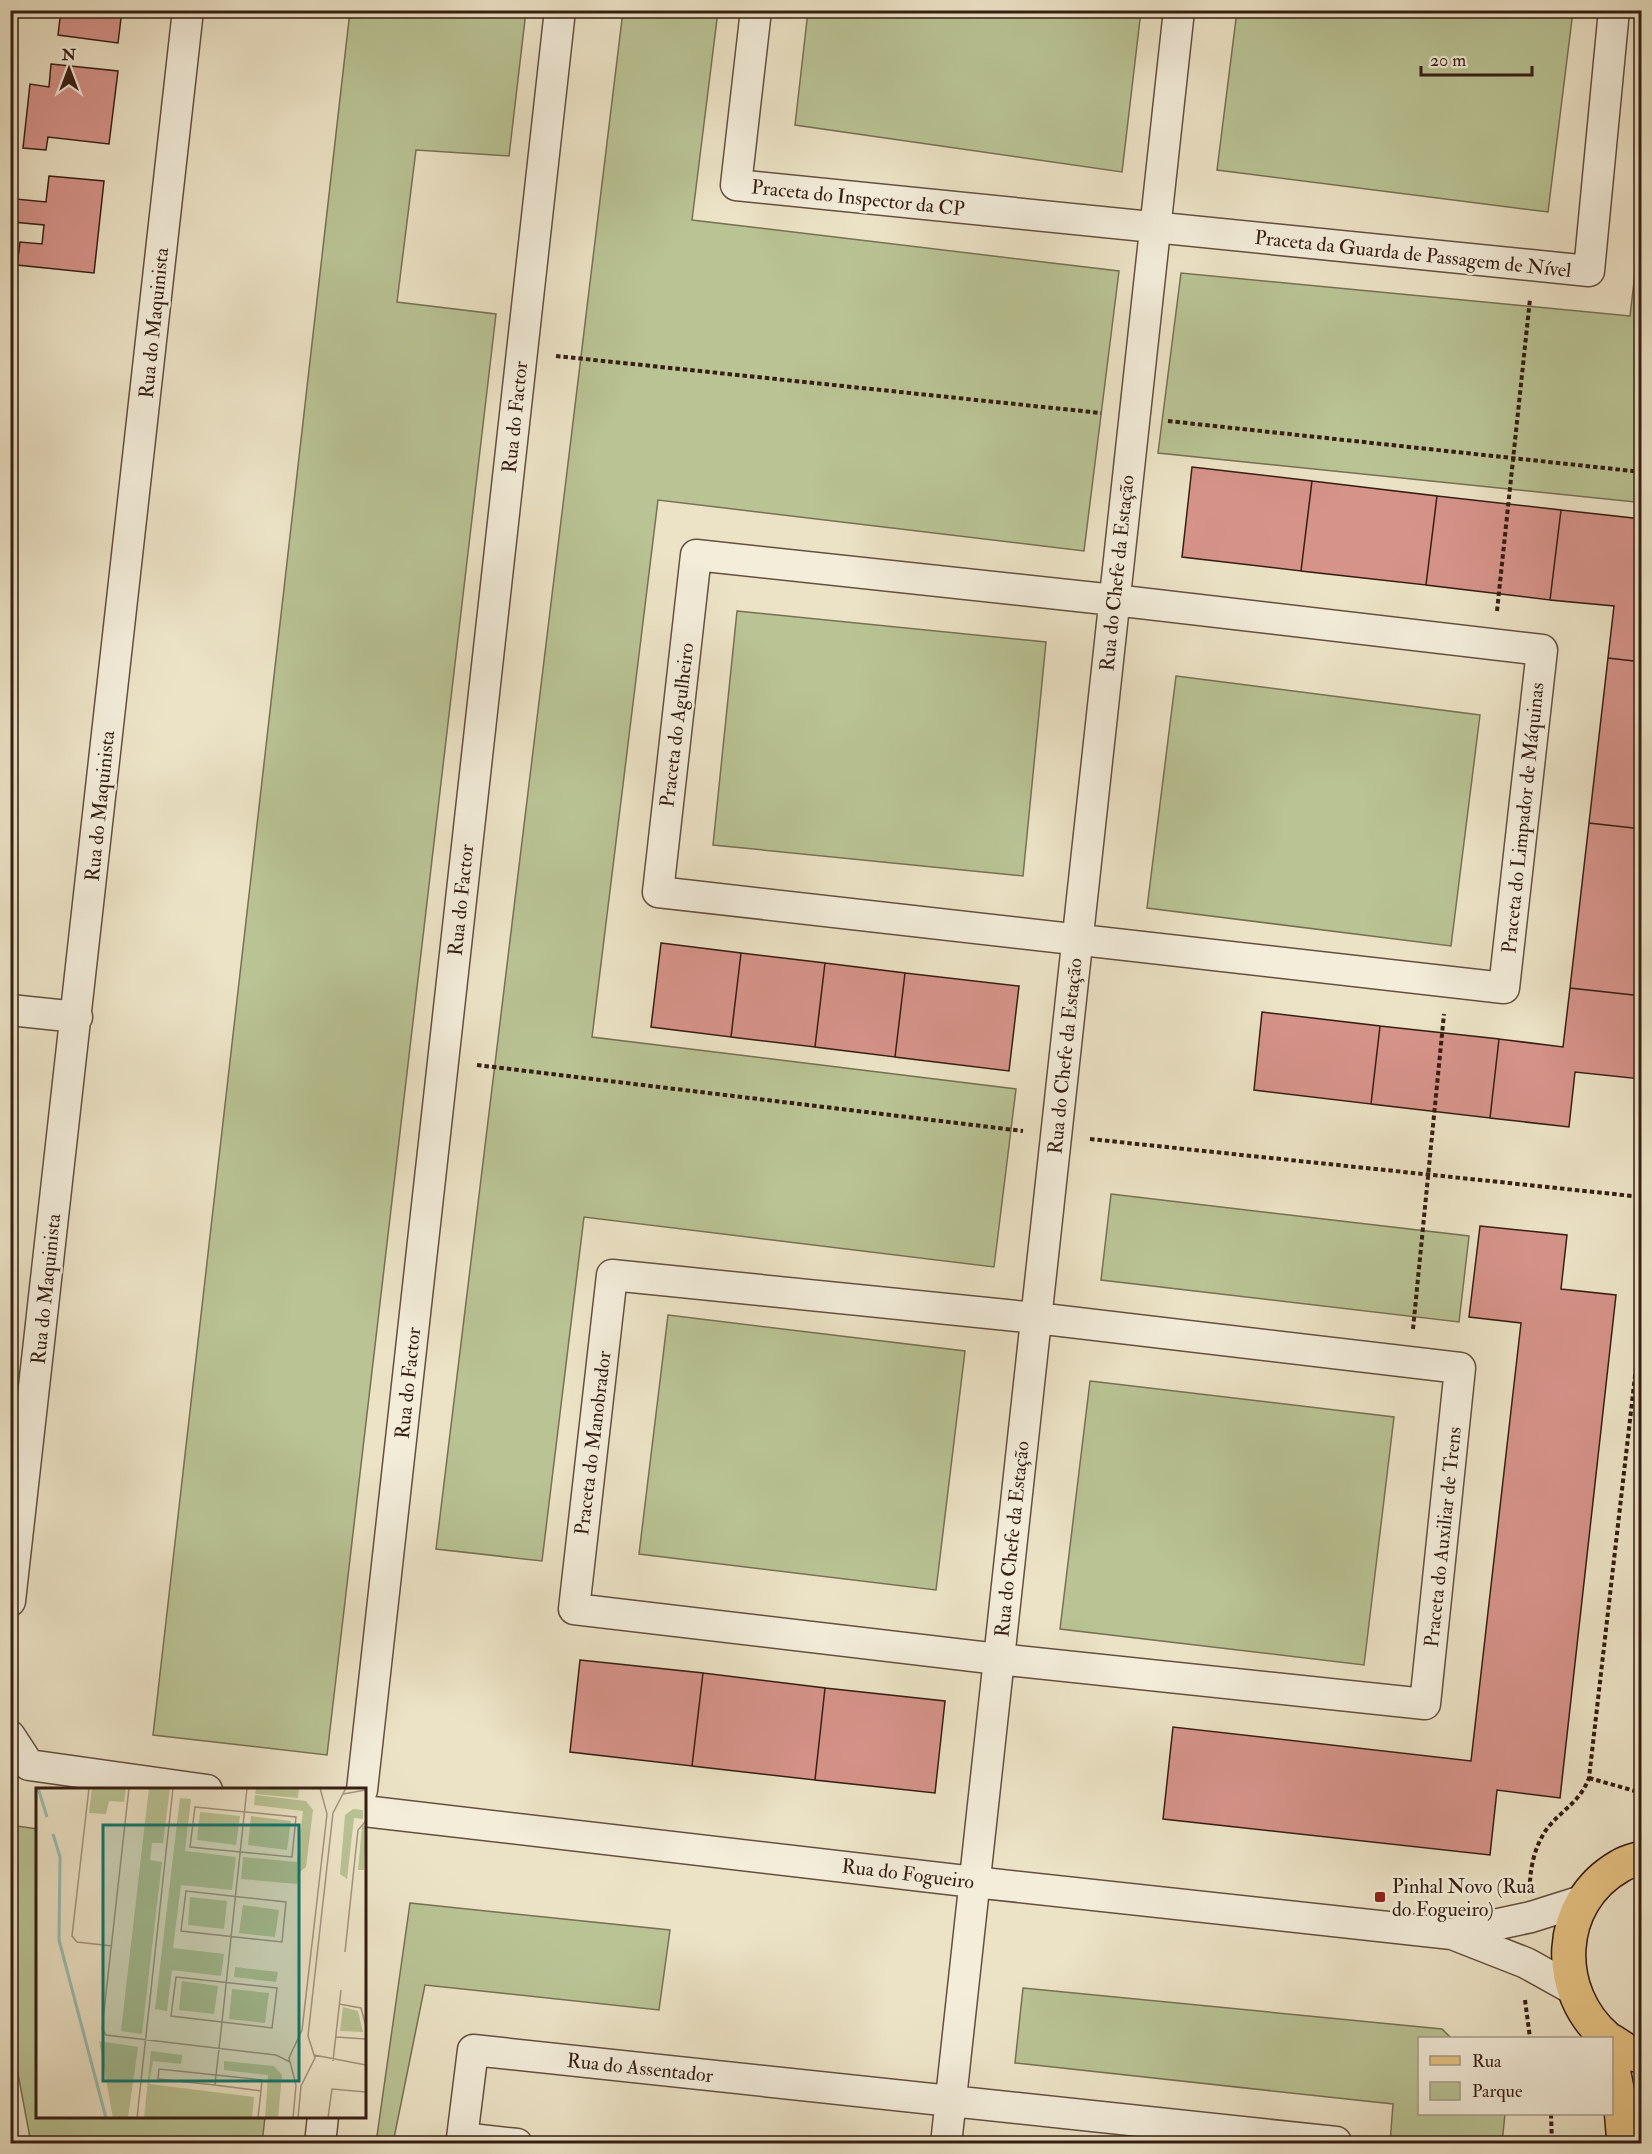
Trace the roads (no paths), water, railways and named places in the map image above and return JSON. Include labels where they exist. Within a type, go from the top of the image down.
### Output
[{"type":"main road","points":[[1603,2037],[1586,2015],[1573,1989],[1568,1958],[1572,1928],[1585,1900],[1600,1881],[1631,1862],[1641,1830]]},
{"type":"main road","points":[[1613,2046],[1641,2056]]},
{"type":"main road","points":[[1613,2069],[1621,2108],[1624,2144]]},
{"type":"street","name":"Rua do Maquinista","points":[[10,1601],[188,10]]},
{"type":"street","name":"Rua do Factor","points":[[362,1788],[560,10]]},
{"type":"street","name":"Praceta do Inspector da CP","points":[[756,10],[736,185],[1155,229]]},
{"type":"street","name":"Rua do Chefe da Estação","points":[[950,2102],[1179,10]]},
{"type":"street","name":"Praceta da Guarda de Passagem de Nível","points":[[1155,229],[1589,271],[1614,10]]},
{"type":"street","name":"Praceta do Agulheiro","points":[[1078,938],[658,892],[696,555],[1114,600]]},
{"type":"street","name":"Praceta do Limpador de Máquinas","points":[[1078,938],[1504,988],[1542,650],[1114,600]]},
{"type":"street","points":[[10,1010],[77,1017]]},
{"type":"street","name":"Praceta do Manobrador","points":[[999,1659],[574,1609],[612,1275],[1036,1318]]},
{"type":"street","name":"Praceta do Auxiliar de Trens","points":[[999,1659],[1425,1704],[1460,1368],[1036,1318]]},
{"type":"street","points":[[10,1736],[29,1765],[193,1788]]},
{"type":"street","name":"Rua do Fogueiro","points":[[366,1811],[974,1882],[1452,1934]]},
{"type":"street","points":[[1452,1934],[1531,1917],[1585,1900]]},
{"type":"street","points":[[1452,1934],[1526,1963],[1573,1989]]},
{"type":"street","name":"Rua do Assentador","points":[[517,2144],[462,2138],[473,2050],[1336,2144]]},
{"type":"street","points":[[946,2144],[950,2102]]},
{"type":"street","points":[[320,2144],[323,2118]]},
{"type":"place","name":"Pinhal Novo (Rua do Fogueiro)","points":[[1380,1897]]}]
